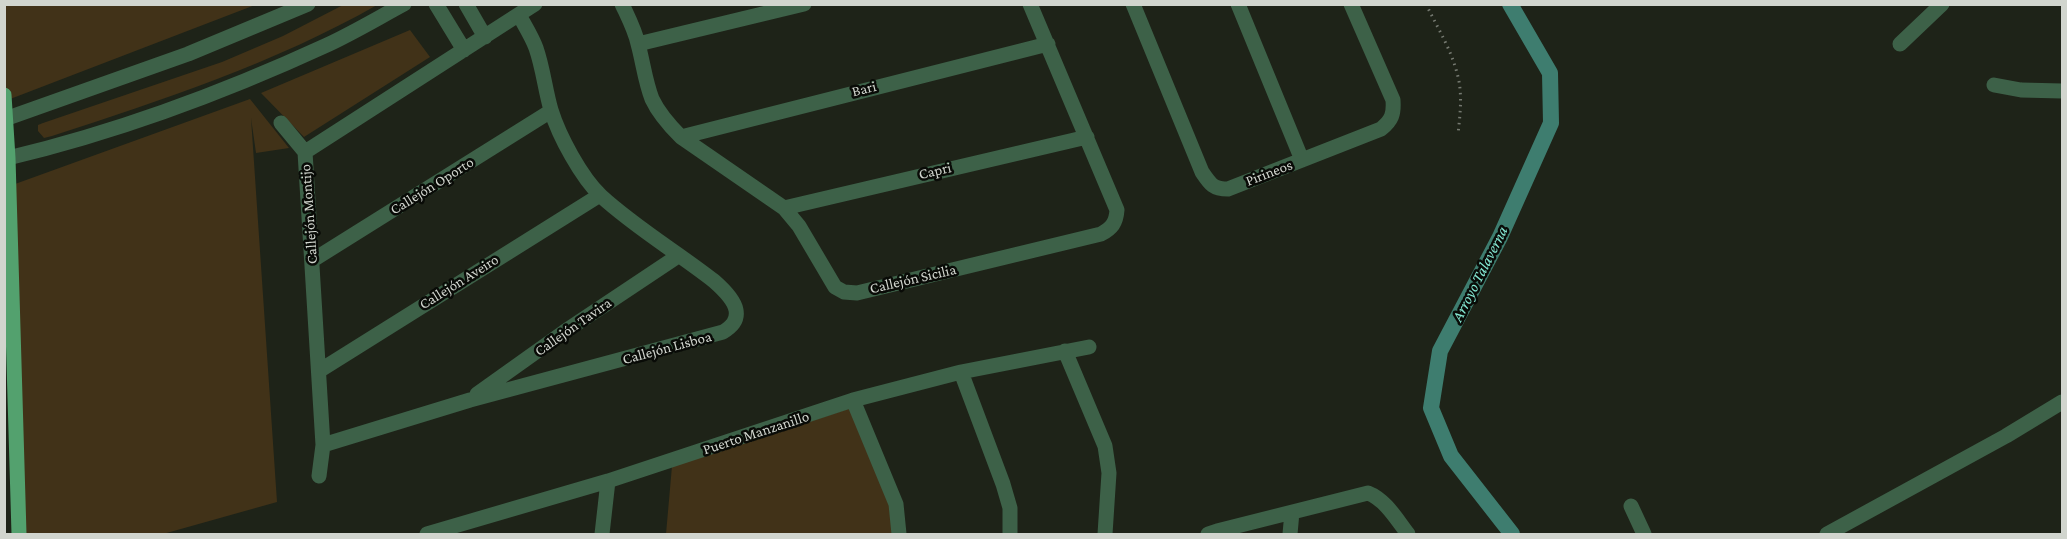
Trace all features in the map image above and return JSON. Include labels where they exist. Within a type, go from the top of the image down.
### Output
[{"type":"main road","points":[[4,95],[19,534]]},
{"type":"main road","points":[[4,364],[14,385]]},
{"type":"street","points":[[5,120],[188,54],[308,4]]},
{"type":"street","points":[[6,159],[51,148],[203,98],[328,45],[404,4]]},
{"type":"street","points":[[436,4],[464,50]]},
{"type":"street","points":[[465,4],[484,37]]},
{"type":"street","name":"Callejón Montijo","points":[[320,476],[323,445],[305,152],[535,4]]},
{"type":"street","name":"Callejón Sicilia","points":[[622,4],[638,44],[642,66],[653,100],[667,122],[681,137],[784,208],[799,226],[835,287],[844,292],[856,293],[1101,234],[1111,228],[1116,220],[1117,210],[1030,4]]},
{"type":"street","points":[[638,44],[804,4]]},
{"type":"street","name":"Pirineos","points":[[1133,4],[1202,172],[1209,184],[1216,189],[1228,189],[1381,129],[1390,121],[1394,113],[1393,100],[1351,4]]},
{"type":"street","points":[[1238,4],[1302,160]]},
{"type":"street","points":[[1900,44],[1942,4]]},
{"type":"street","name":"Callejón Lisboa","points":[[323,445],[470,400],[723,332],[731,327],[736,319],[736,309],[731,299],[716,282],[678,256],[600,195],[583,172],[567,147],[551,111],[535,45],[519,15]]},
{"type":"street","name":"Bari","points":[[681,137],[1047,44]]},
{"type":"street","points":[[1994,85],[2021,90],[2062,91]]},
{"type":"street","name":"Callejón Oporto","points":[[313,260],[551,111]]},
{"type":"street","points":[[281,123],[305,152]]},
{"type":"street","name":"Capri","points":[[784,208],[1086,136]]},
{"type":"street","name":"Callejón Aveiro","points":[[319,370],[600,195]]},
{"type":"street","name":"Callejón Tavira","points":[[470,400],[564,332],[678,256]]},
{"type":"street","name":"Puerto Manzanillo","points":[[427,534],[474,528],[853,400],[961,372],[1089,347]]},
{"type":"street","points":[[1065,351],[1105,447],[1109,473],[1105,534]]},
{"type":"street","points":[[961,372],[1003,484],[1010,508],[1010,534]]},
{"type":"street","points":[[853,400],[896,504],[899,534]]},
{"type":"street","points":[[1827,534],[2006,436],[2062,402]]},
{"type":"street","points":[[602,534],[608,482]]},
{"type":"street","points":[[1208,534],[1368,493],[1383,502],[1408,534]]},
{"type":"street","points":[[1631,506],[1644,534]]},
{"type":"street","points":[[1290,534],[1292,512]]},
{"type":"path","points":[[1426,4],[1449,50],[1458,75],[1461,108],[1458,134]]},
{"type":"shaded area","points":[[5,4],[255,5],[5,101]]},
{"type":"shaded area","points":[[345,4],[377,5],[299,45],[218,79],[52,136],[44,138],[38,131],[38,125],[43,123],[222,62],[283,36]]},
{"type":"shaded area","points":[[410,30],[430,57],[304,137],[261,93]]},
{"type":"shaded area","points":[[250,99],[289,148],[256,153],[251,118],[277,502],[163,534],[12,534],[4,188]]},
{"type":"shaded area","points":[[851,408],[893,501],[896,534],[666,534],[672,466]]},
{"type":"waterway","name":"Arroyo Talaverna","points":[[1510,4],[1550,73],[1551,123],[1500,237],[1440,351],[1431,408],[1451,456],[1512,534]]}]
